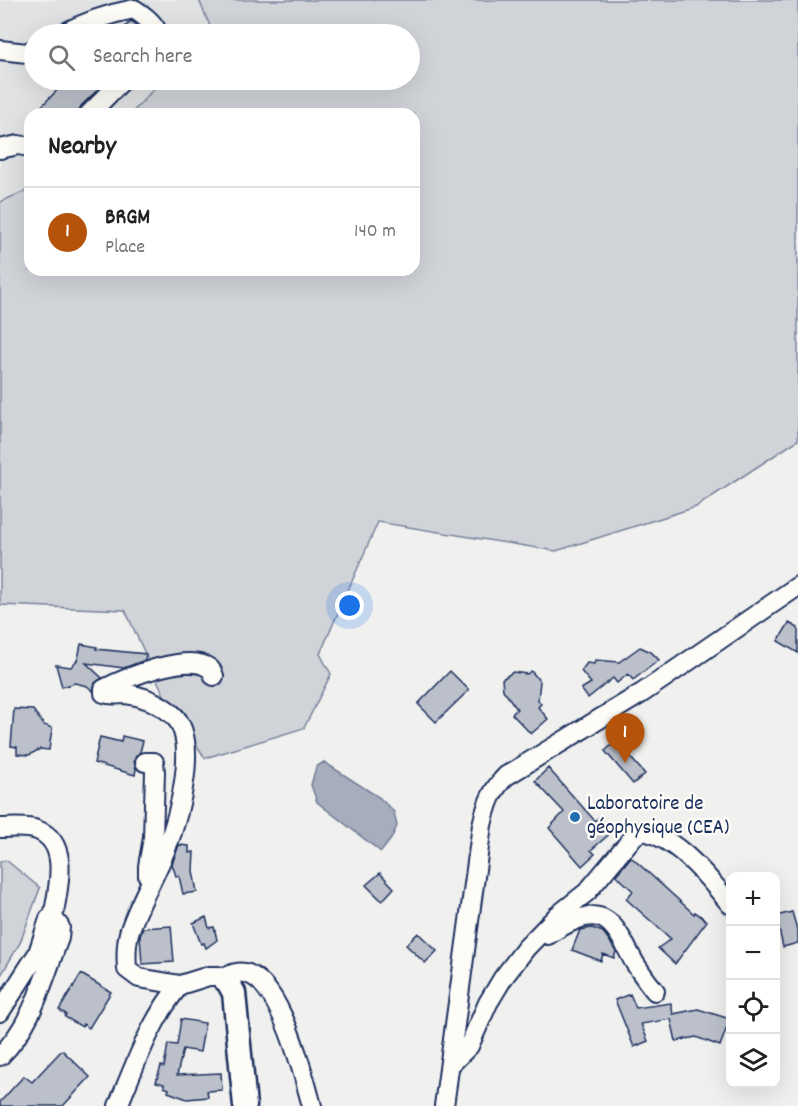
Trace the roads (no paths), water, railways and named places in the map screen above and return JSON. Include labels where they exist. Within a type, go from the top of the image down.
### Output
[{"type":"main road","points":[[224,979],[234,993],[245,1106]]},
{"type":"street","points":[[84,24],[99,17],[134,9],[151,24]]},
{"type":"street","points":[[0,50],[24,53]]},
{"type":"street","points":[[95,108],[113,90]]},
{"type":"street","points":[[0,149],[24,146]]},
{"type":"street","points":[[444,1106],[482,825],[488,800],[494,788],[506,776],[642,693],[798,586]]},
{"type":"street","points":[[214,676],[209,668],[195,663],[180,662],[120,680],[104,689],[104,693],[109,695],[126,694],[148,699],[174,716],[181,727],[187,765],[177,816],[166,849],[129,935],[126,952],[127,969],[139,978],[180,985],[209,976],[224,979],[237,972],[250,975],[262,983],[276,1002],[288,1026],[312,1106]]},
{"type":"street","points":[[145,762],[154,762],[155,772],[153,838],[148,866],[148,890]]},
{"type":"street","points":[[0,828],[37,830],[49,838],[58,852],[60,867],[59,891],[53,918],[49,919],[38,953],[0,1012]]},
{"type":"street","points":[[450,1065],[469,1046],[488,1003],[503,978],[526,948],[558,915],[587,891],[634,836],[643,831],[656,834],[695,864],[726,899]]},
{"type":"street","points":[[526,948],[558,928],[579,919],[593,916],[605,919],[614,928],[645,979],[655,991]]},
{"type":"street","points":[[0,1056],[18,1036],[36,1002],[58,938],[60,927],[53,918]]},
{"type":"street","points":[[118,1106],[168,1000],[180,985]]},
{"type":"street","points":[[110,1106],[128,1082]]},
{"type":"water","points":[[324,762],[380,798],[394,812],[397,826],[381,852],[317,802],[311,785],[316,767]]},
{"type":"place","name":"BRGM","points":[[625,763]]},
{"type":"place","name":"Laboratoire de géophysique (CEA)","points":[[575,817]]}]
